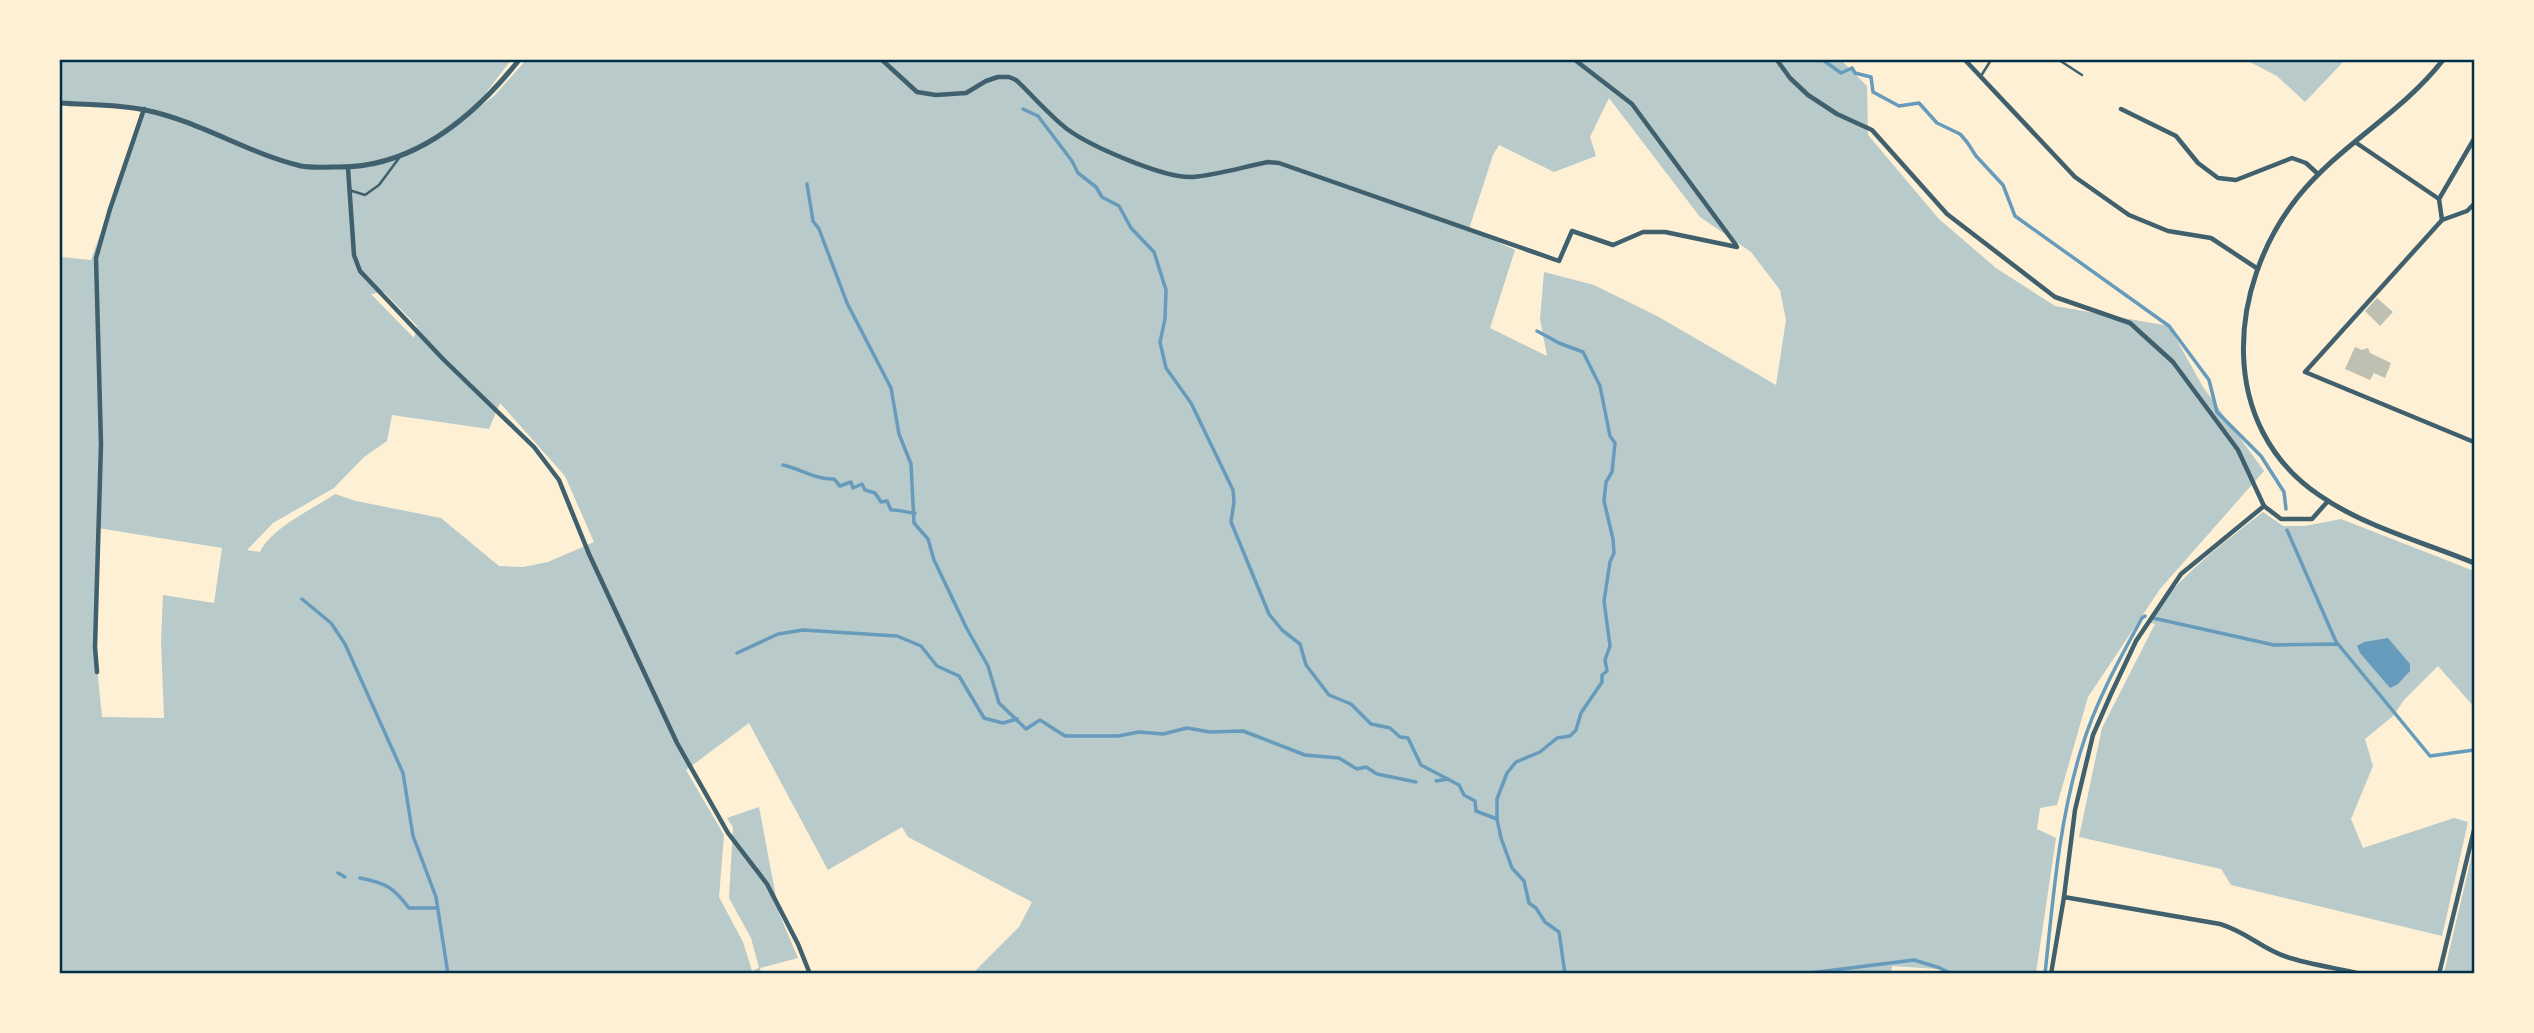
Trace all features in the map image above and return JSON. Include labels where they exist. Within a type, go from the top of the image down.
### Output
[{"type":"street","points":[[60,103],[144,110],[188,122],[303,166],[348,168],[401,156],[423,147],[454,127],[519,60]]},
{"type":"street","points":[[882,60],[917,92],[936,95],[966,93],[986,80],[1009,76],[1068,130],[1130,161],[1161,173],[1193,177],[1268,162],[1279,163],[1559,261],[1572,231],[1613,245],[1643,232],[1665,232],[1737,247],[1632,104],[1575,60]]},
{"type":"street","points":[[1777,60],[1790,78],[1808,95],[1838,114],[1872,130],[1947,214],[2034,281],[2055,297],[2130,323],[2173,362],[2238,450],[2264,506],[2281,519],[2312,519],[2328,501]]},
{"type":"street","points":[[1965,60],[2075,177],[2129,215],[2168,230],[2211,238],[2258,269]]},
{"type":"street","points":[[2442,60],[2403,103],[2318,174],[2280,223],[2258,269],[2245,316],[2244,375],[2265,439],[2288,470],[2328,501],[2360,518],[2474,563]]},
{"type":"street","points":[[2121,108],[2176,136],[2198,163],[2218,177],[2236,180],[2292,158],[2306,163],[2318,174]]},
{"type":"street","points":[[97,672],[95,647],[101,444],[96,258],[144,110]]},
{"type":"street","points":[[2442,220],[2439,199],[2474,139]]},
{"type":"street","points":[[2355,142],[2439,199]]},
{"type":"street","points":[[348,168],[354,256],[360,271],[443,359],[549,464],[559,480],[589,554],[677,743],[729,833],[772,893],[810,974]]},
{"type":"street","points":[[2474,204],[2467,211],[2442,220],[2305,372],[2474,442]]},
{"type":"street","points":[[2051,974],[2075,810],[2093,734],[2136,641],[2181,574],[2264,506]]},
{"type":"street","points":[[2440,974],[2474,830]]},
{"type":"street","points":[[2064,897],[2220,923],[2239,929],[2271,951],[2288,958],[2362,974]]},
{"type":"lane","points":[[1981,76],[1991,60]]},
{"type":"lane","points":[[2059,60],[2081,75]]},
{"type":"lane","points":[[349,190],[365,195],[379,185],[401,156]]},
{"type":"shaded area","points":[[60,60],[511,60],[470,114],[494,96],[526,60],[1841,60],[1867,86],[1868,135],[1939,219],[1996,268],[2055,306],[2169,326],[2203,387],[2264,471],[2160,589],[2088,697],[2057,805],[2040,808],[2037,829],[2056,838],[2036,973],[1949,973],[1938,969],[1892,966],[1891,974],[973,973],[1019,927],[1032,902],[908,837],[902,827],[828,870],[749,723],[686,770],[724,835],[719,897],[743,942],[752,971],[759,968],[751,938],[729,898],[733,827],[727,818],[759,807],[779,913],[798,958],[760,968],[761,973],[60,973],[60,257],[91,260],[144,109],[210,130],[185,119],[135,105],[60,102]],"holes":[[[1609,98],[1700,217],[1751,252],[1780,290],[1786,320],[1776,385],[1657,316],[1594,285],[1544,272],[1540,319],[1547,356],[1490,328],[1515,250],[1469,229],[1493,155],[1499,145],[1554,172],[1596,156],[1590,137]],[[384,292],[417,326],[414,338],[371,294]],[[500,403],[565,476],[594,542],[548,562],[523,567],[499,566],[441,518],[356,501],[335,494],[283,527],[265,543],[260,552],[247,550],[273,523],[334,488],[364,457],[387,441],[392,415],[489,429]],[[98,528],[222,548],[214,603],[163,595],[161,641],[164,718],[102,717],[95,647]]]},
{"type":"shaded area","points":[[2246,60],[2345,60],[2305,102],[2277,76]]},
{"type":"shaded area","points":[[2263,512],[2283,526],[2305,526],[2341,519],[2474,571],[2474,707],[2438,666],[2404,700],[2393,716],[2365,739],[2373,766],[2351,819],[2363,848],[2454,818],[2468,822],[2442,936],[2231,885],[2221,869],[2079,837],[2102,728],[2155,624],[2148,622],[2186,576]]},
{"type":"shaded area","points":[[2474,846],[2474,973],[2444,973]]},
{"type":"water","points":[[2388,638],[2410,664],[2410,671],[2398,684],[2390,688],[2357,646],[2364,642]]},
{"type":"building","points":[[2377,298],[2393,312],[2380,326],[2365,311]]},
{"type":"building","points":[[2355,347],[2362,350],[2368,348],[2370,353],[2391,363],[2385,378],[2374,373],[2370,380],[2345,369]]},
{"type":"waterway","points":[[1823,60],[1841,73],[1852,68],[1855,73],[1871,77],[1873,92],[1899,106],[1919,103],[1937,123],[1960,134],[2003,185],[2015,216],[2169,326],[2209,380],[2217,412],[2261,456],[2284,492],[2286,509]]},
{"type":"waterway","points":[[1023,109],[1038,116],[1078,173],[1096,187],[1102,197],[1119,206],[1131,228],[1154,252],[1166,290],[1165,319],[1160,342],[1166,368],[1191,403],[1233,490],[1231,522],[1269,614],[1282,630],[1300,644],[1306,665],[1329,695],[1351,704],[1371,724],[1390,728],[1400,737],[1408,738],[1421,765],[1459,785],[1464,795],[1475,801],[1476,811],[1497,819]]},
{"type":"waterway","points":[[807,184],[813,221],[819,229],[847,303],[891,388],[899,434],[911,464],[914,523],[928,539],[934,560],[988,666],[999,703],[1026,729],[1040,720],[1065,736],[1118,736],[1139,732],[1163,734],[1187,728],[1210,732],[1243,731],[1305,755],[1339,758],[1357,769],[1366,767],[1377,774],[1416,782]]},
{"type":"waterway","points":[[1537,331],[1583,352],[1600,386],[1610,436],[1615,443],[1612,472],[1606,482],[1604,501],[1614,553],[1604,601],[1610,646],[1605,660],[1607,671],[1602,675],[1602,682],[1581,713],[1576,730],[1570,736],[1557,738],[1540,752],[1516,762],[1507,773],[1497,799],[1501,838],[1512,868],[1524,881],[1529,903],[1536,908],[1545,922],[1559,932],[1565,974]]},
{"type":"waterway","points":[[783,465],[821,478],[834,479],[840,486],[851,482],[853,488],[862,484],[865,490],[875,493],[881,502],[887,501],[891,510],[915,513]]},
{"type":"waterway","points":[[2287,530],[2337,644]]},
{"type":"waterway","points":[[302,599],[331,623],[345,644],[403,773],[413,836],[436,897],[448,974]]},
{"type":"waterway","points":[[2045,974],[2058,860],[2073,777],[2100,699],[2145,616]]},
{"type":"waterway","points":[[2153,618],[2274,645],[2338,644],[2430,756],[2474,750]]},
{"type":"waterway","points":[[737,653],[778,634],[803,630],[897,636],[921,646],[937,666],[959,676],[984,718],[1003,723],[1017,719]]},
{"type":"waterway","points":[[1436,781],[1448,779]]},
{"type":"waterway","points":[[338,873],[345,877]]},
{"type":"waterway","points":[[360,878],[388,887],[409,908],[437,908]]},
{"type":"waterway","points":[[1802,974],[1914,960],[1951,974]]}]
